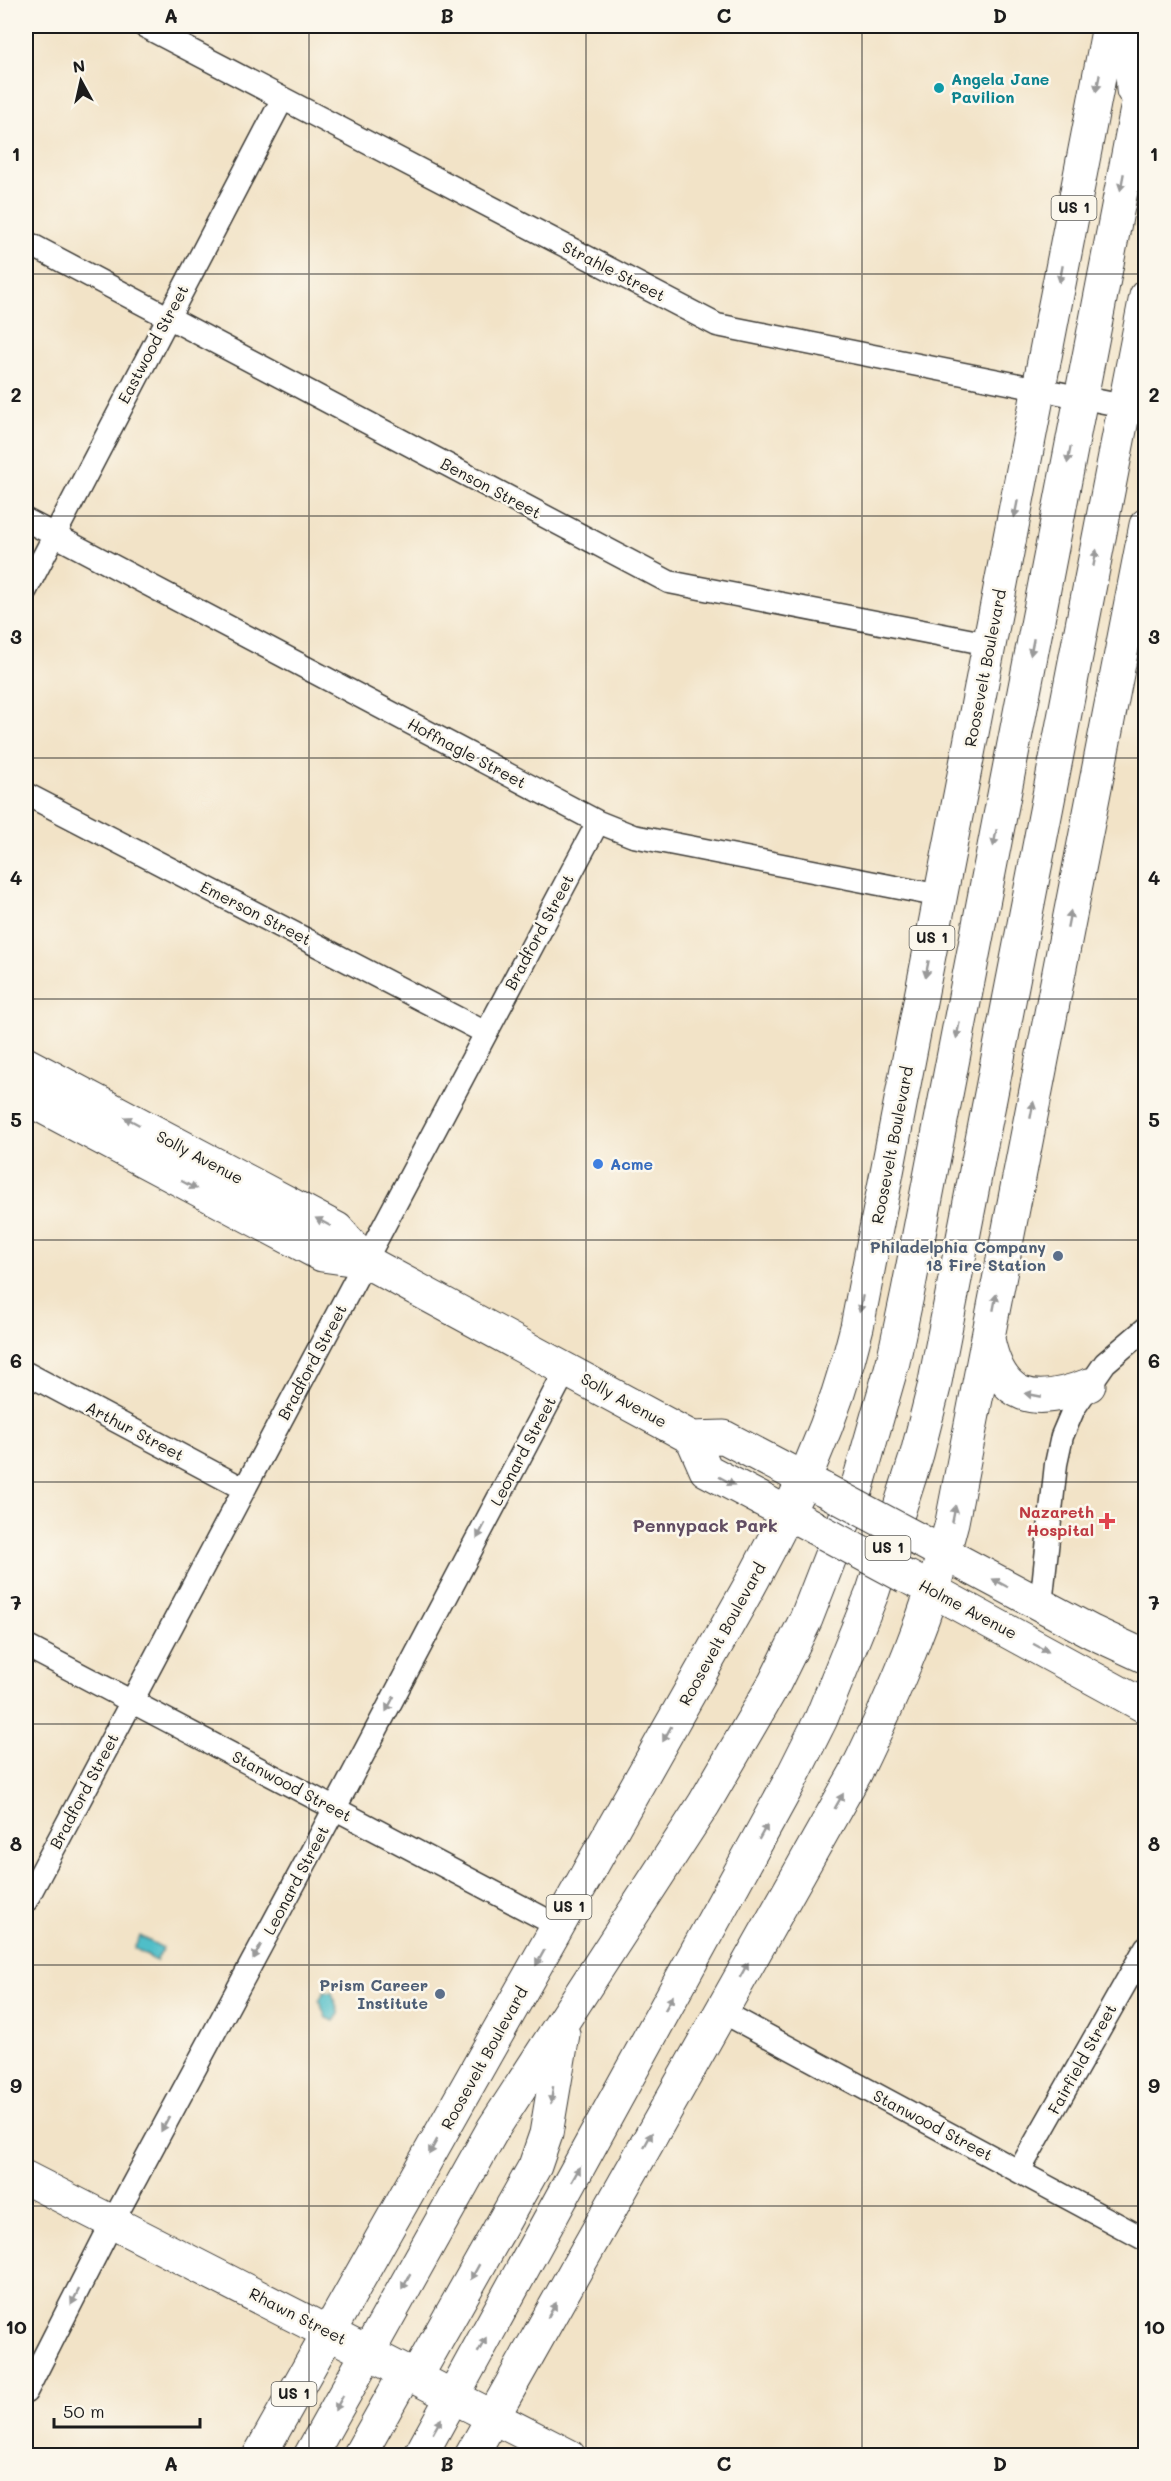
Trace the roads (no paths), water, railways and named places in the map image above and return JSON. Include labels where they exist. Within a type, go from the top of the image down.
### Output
[{"type":"main road","name":"Roosevelt Boulevard","points":[[259,2456],[558,1926],[801,1520],[815,1485],[857,1328],[1109,26]]},
{"type":"main road","points":[[1130,26],[1134,122]]},
{"type":"main road","name":"US 1","points":[[310,2456],[468,2170],[704,1804],[775,1682],[815,1598],[857,1488],[893,1362],[908,1291],[1146,62]]},
{"type":"main road","name":"US 1","points":[[420,2456],[789,1783],[848,1656],[892,1536],[917,1454],[934,1387],[1146,296]]},
{"type":"main road","points":[[471,2456],[855,1774],[897,1685],[920,1584],[988,1339],[1146,525]]},
{"type":"main road","name":"Solly Avenue","points":[[26,1064],[337,1229],[365,1261],[693,1438]]},
{"type":"main road","name":"Solly Avenue","points":[[26,1098],[322,1256],[365,1261]]},
{"type":"main road","points":[[988,1339],[992,1356],[1003,1379],[1023,1393],[1034,1397],[1062,1396],[1089,1384]]},
{"type":"main road","points":[[801,1520],[706,1470],[693,1438],[724,1437],[1041,1605],[1146,1657]]},
{"type":"main road","name":"Holme Avenue","points":[[801,1520],[1146,1707]]},
{"type":"main road","points":[[1099,1680],[1146,1696]]},
{"type":"main road","points":[[358,2456],[411,2374],[538,2158],[546,2134],[560,2043],[578,1999]]},
{"type":"main road","name":"Rhawn Street","points":[[26,2178],[569,2456]]},
{"type":"street","name":"Strahle Street","points":[[144,26],[717,325],[1124,406]]},
{"type":"street","name":"Eastwood Street","points":[[26,590],[110,423],[282,100]]},
{"type":"street","name":"Benson Street","points":[[26,242],[669,582],[989,644]]},
{"type":"street","name":"Hoffnagle Street","points":[[26,520],[598,822],[633,836],[941,896]]},
{"type":"street","name":"Emerson Street","points":[[26,794],[486,1033]]},
{"type":"street","name":"Bradford Street","points":[[26,1901],[598,822]]},
{"type":"street","points":[[1041,1605],[1056,1464],[1062,1436],[1074,1408],[1105,1363],[1146,1328]]},
{"type":"street","name":"Leonard Street","points":[[26,2392],[113,2222],[567,1368]]},
{"type":"street","name":"Arthur Street","points":[[26,1373],[244,1489]]},
{"type":"street","name":"Stanwood Street","points":[[26,1646],[558,1926]]},
{"type":"street","name":"Fairfield Street","points":[[1019,2171],[1139,1974],[1146,1947]]},
{"type":"street","name":"Stanwood Street","points":[[721,2011],[1146,2240]]},
{"type":"water","points":[[140,1936],[163,1948],[156,1961],[134,1948]]},
{"type":"water","points":[[324,1992],[332,1993],[339,2014],[334,2021],[326,2018],[319,2000]]},
{"type":"place","name":"Angela Jane Pavilion","points":[[939,88]]},
{"type":"place","name":"Acme","points":[[598,1164]]},
{"type":"place","name":"Philadelphia Company 18 Fire Station","points":[[1058,1256]]},
{"type":"place","name":"Nazareth Hospital","points":[[1107,1521]]},
{"type":"place","name":"Prism Career Institute","points":[[440,1994]]},
{"type":"district","name":"Pennypack Park","points":[[705,1526]]}]
